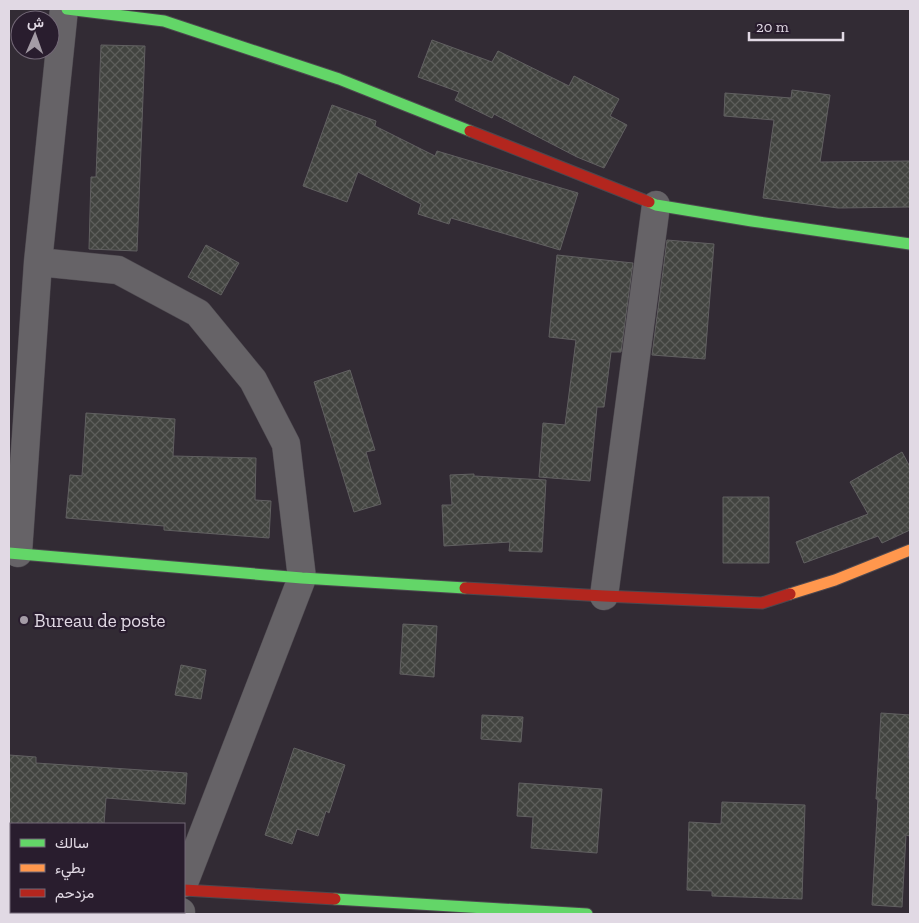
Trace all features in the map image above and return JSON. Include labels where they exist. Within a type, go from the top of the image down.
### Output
[{"type":"street","points":[[910,244],[656,205],[321,73],[164,21],[65,9],[38,262],[13,553],[302,578],[604,596],[762,603],[835,580],[910,550]]},
{"type":"street","points":[[604,596],[656,205]]},
{"type":"street","points":[[38,262],[118,270],[198,313],[253,380],[286,444],[302,578],[185,880]]},
{"type":"street","points":[[185,890],[587,914]]},
{"type":"building","points":[[432,40],[492,62],[498,51],[569,86],[574,76],[619,99],[610,116],[627,125],[604,168],[577,157],[494,114],[492,118],[455,100],[459,92],[418,77]]},
{"type":"building","points":[[101,45],[145,46],[137,251],[89,249],[91,177],[96,177]]},
{"type":"building","points":[[792,90],[830,95],[820,162],[910,161],[910,207],[838,208],[763,198],[774,120],[724,116],[725,93],[791,98]]},
{"type":"building","points":[[332,105],[376,121],[375,126],[435,156],[437,151],[578,193],[560,250],[451,218],[449,224],[418,214],[421,204],[358,172],[347,202],[303,186]]},
{"type":"building","points":[[667,240],[714,244],[705,359],[652,355]]},
{"type":"building","points":[[206,245],[239,263],[221,295],[188,277]]},
{"type":"building","points":[[557,255],[633,263],[621,352],[611,352],[604,407],[597,407],[590,481],[539,477],[543,423],[565,425],[576,340],[549,337]]},
{"type":"building","points":[[350,370],[375,450],[366,452],[381,504],[354,512],[314,382]]},
{"type":"building","points":[[86,413],[175,419],[173,456],[256,458],[255,500],[271,501],[269,538],[164,530],[164,526],[66,518],[70,475],[82,476]]},
{"type":"building","points":[[902,452],[910,467],[910,530],[882,543],[878,536],[804,563],[796,542],[868,514],[850,482]]},
{"type":"building","points":[[474,474],[474,476],[546,480],[542,552],[509,551],[510,542],[444,546],[442,505],[452,505],[450,475]]},
{"type":"building","points":[[723,497],[769,497],[769,563],[723,563]]},
{"type":"building","points":[[403,624],[437,626],[434,677],[400,674]]},
{"type":"building","points":[[181,665],[206,670],[201,699],[175,695]]},
{"type":"building","points":[[881,713],[910,715],[908,757],[910,757],[910,836],[906,835],[902,907],[872,905]]},
{"type":"building","points":[[482,715],[523,717],[521,742],[481,739]]},
{"type":"building","points":[[294,748],[345,765],[329,813],[326,811],[318,836],[297,829],[292,844],[265,835]]},
{"type":"building","points":[[9,755],[36,757],[36,763],[187,773],[185,804],[106,798],[104,823],[9,824]]},
{"type":"building","points":[[519,783],[602,789],[597,853],[531,848],[533,817],[517,816]]},
{"type":"building","points":[[722,802],[805,805],[802,899],[712,896],[712,891],[687,890],[689,822],[721,824]]},
{"type":"traffic: fast","points":[[67,9],[164,21],[339,79],[470,131]]},
{"type":"traffic: fast","points":[[649,202],[656,205],[752,221],[910,244]]},
{"type":"traffic: fast","points":[[9,553],[302,578],[465,588]]},
{"type":"traffic: fast","points":[[335,899],[587,914]]},
{"type":"traffic: slow","points":[[790,594],[835,580],[910,550]]},
{"type":"traffic: jam","points":[[470,131],[649,202]]},
{"type":"traffic: jam","points":[[465,588],[762,603],[790,594]]},
{"type":"traffic: jam","points":[[185,890],[335,899]]},
{"type":"place","name":"Bureau de poste","points":[[24,620]]}]
